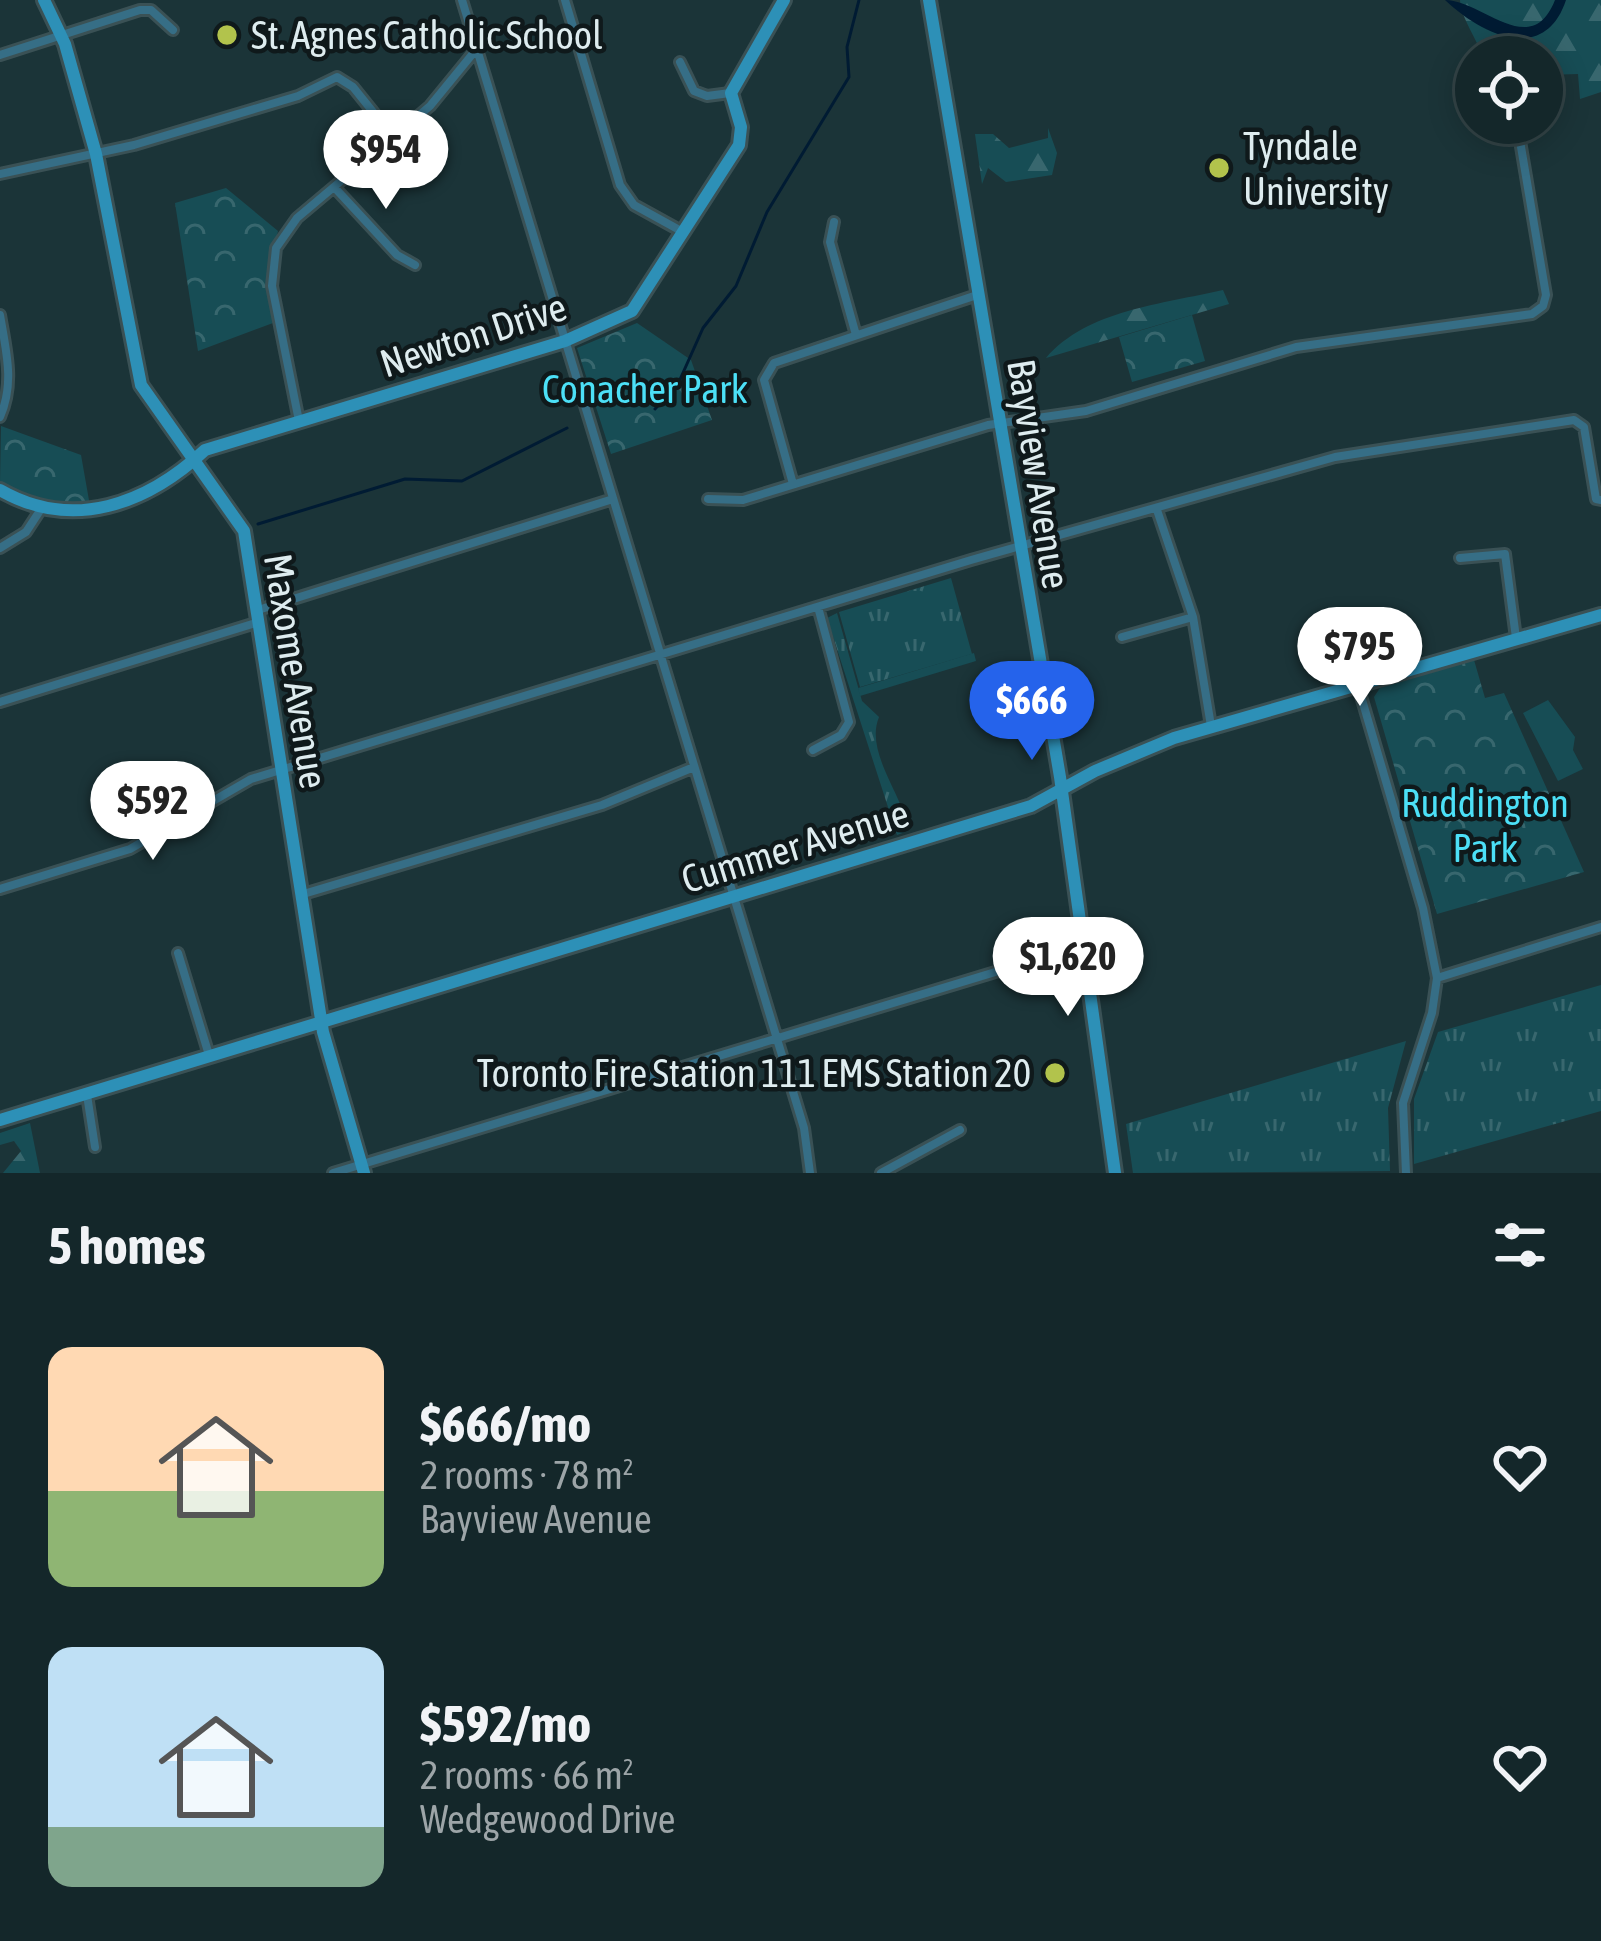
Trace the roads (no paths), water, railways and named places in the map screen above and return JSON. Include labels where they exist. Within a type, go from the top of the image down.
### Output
[{"type":"street","name":"Maxome Avenue","points":[[44,0],[96,154],[141,385],[239,518],[321,1022],[362,1168]]},
{"type":"street","points":[[461,0],[804,1128],[810,1173]]},
{"type":"street","points":[[565,0],[620,185],[634,205],[686,233]]},
{"type":"street","name":"Bayview Avenue","points":[[929,0],[1061,790],[1114,1173]]},
{"type":"street","points":[[680,62],[694,92],[707,96],[731,92],[779,2]]},
{"type":"street","points":[[0,55],[140,10],[151,10],[173,30]]},
{"type":"street","points":[[299,421],[272,267],[285,233],[430,106],[476,50]]},
{"type":"street","points":[[0,174],[96,154],[298,97],[337,77],[353,87],[394,138]]},
{"type":"street","name":"Newton Drive","points":[[0,490],[41,508],[85,512],[116,505],[156,488],[205,450],[565,341],[638,306],[741,139],[731,92]]},
{"type":"street","points":[[708,499],[743,500],[1000,424],[1086,411],[1296,347],[1532,314],[1543,306],[1546,295],[1521,144]]},
{"type":"street","points":[[335,188],[397,255],[415,265]]},
{"type":"street","points":[[834,222],[830,242],[856,335]]},
{"type":"street","points":[[793,484],[765,372],[774,362],[977,295]]},
{"type":"street","points":[[0,315],[10,374],[10,395],[0,417]]},
{"type":"street","points":[[0,889],[130,849],[234,786],[282,770],[1335,457],[1574,420],[1584,427],[1596,499],[1601,500]]},
{"type":"street","points":[[0,702],[613,499]]},
{"type":"street","points":[[0,548],[26,532],[41,508]]},
{"type":"street","points":[[1157,509],[1193,616],[1212,727]]},
{"type":"street","points":[[1460,558],[1505,554],[1516,639]]},
{"type":"street","points":[[813,750],[842,735],[849,722],[818,607]]},
{"type":"street","name":"Cummer Avenue","points":[[0,1120],[1031,806],[1107,765],[1212,727],[1601,614]]},
{"type":"street","points":[[1122,638],[1193,616]]},
{"type":"street","points":[[1357,684],[1424,908],[1437,978],[1403,1103],[1406,1173]]},
{"type":"street","points":[[299,895],[602,805],[694,767]]},
{"type":"street","points":[[1437,978],[1601,927]]},
{"type":"street","points":[[333,1173],[362,1168],[1081,946]]},
{"type":"street","points":[[178,953],[209,1056]]},
{"type":"street","points":[[86,1093],[94,1147]]},
{"type":"street","points":[[881,1173],[960,1130]]},
{"type":"waterway","points":[[655,409],[678,384],[703,328],[736,286],[767,212],[849,77],[847,47],[859,0]]},
{"type":"waterway","points":[[258,524],[405,479],[462,481],[567,428]]},
{"type":"place","name":"St. Agnes Catholic School","points":[[227,35]]},
{"type":"place","name":"Tyndale University","points":[[1219,168]]},
{"type":"place","name":"Toronto Fire Station 111 EMS Station 20","points":[[1055,1073]]},
{"type":"park label","name":"Conacher Park","points":[[645,389]]},
{"type":"park label","name":"Ruddington Park","points":[[1485,826]]}]
